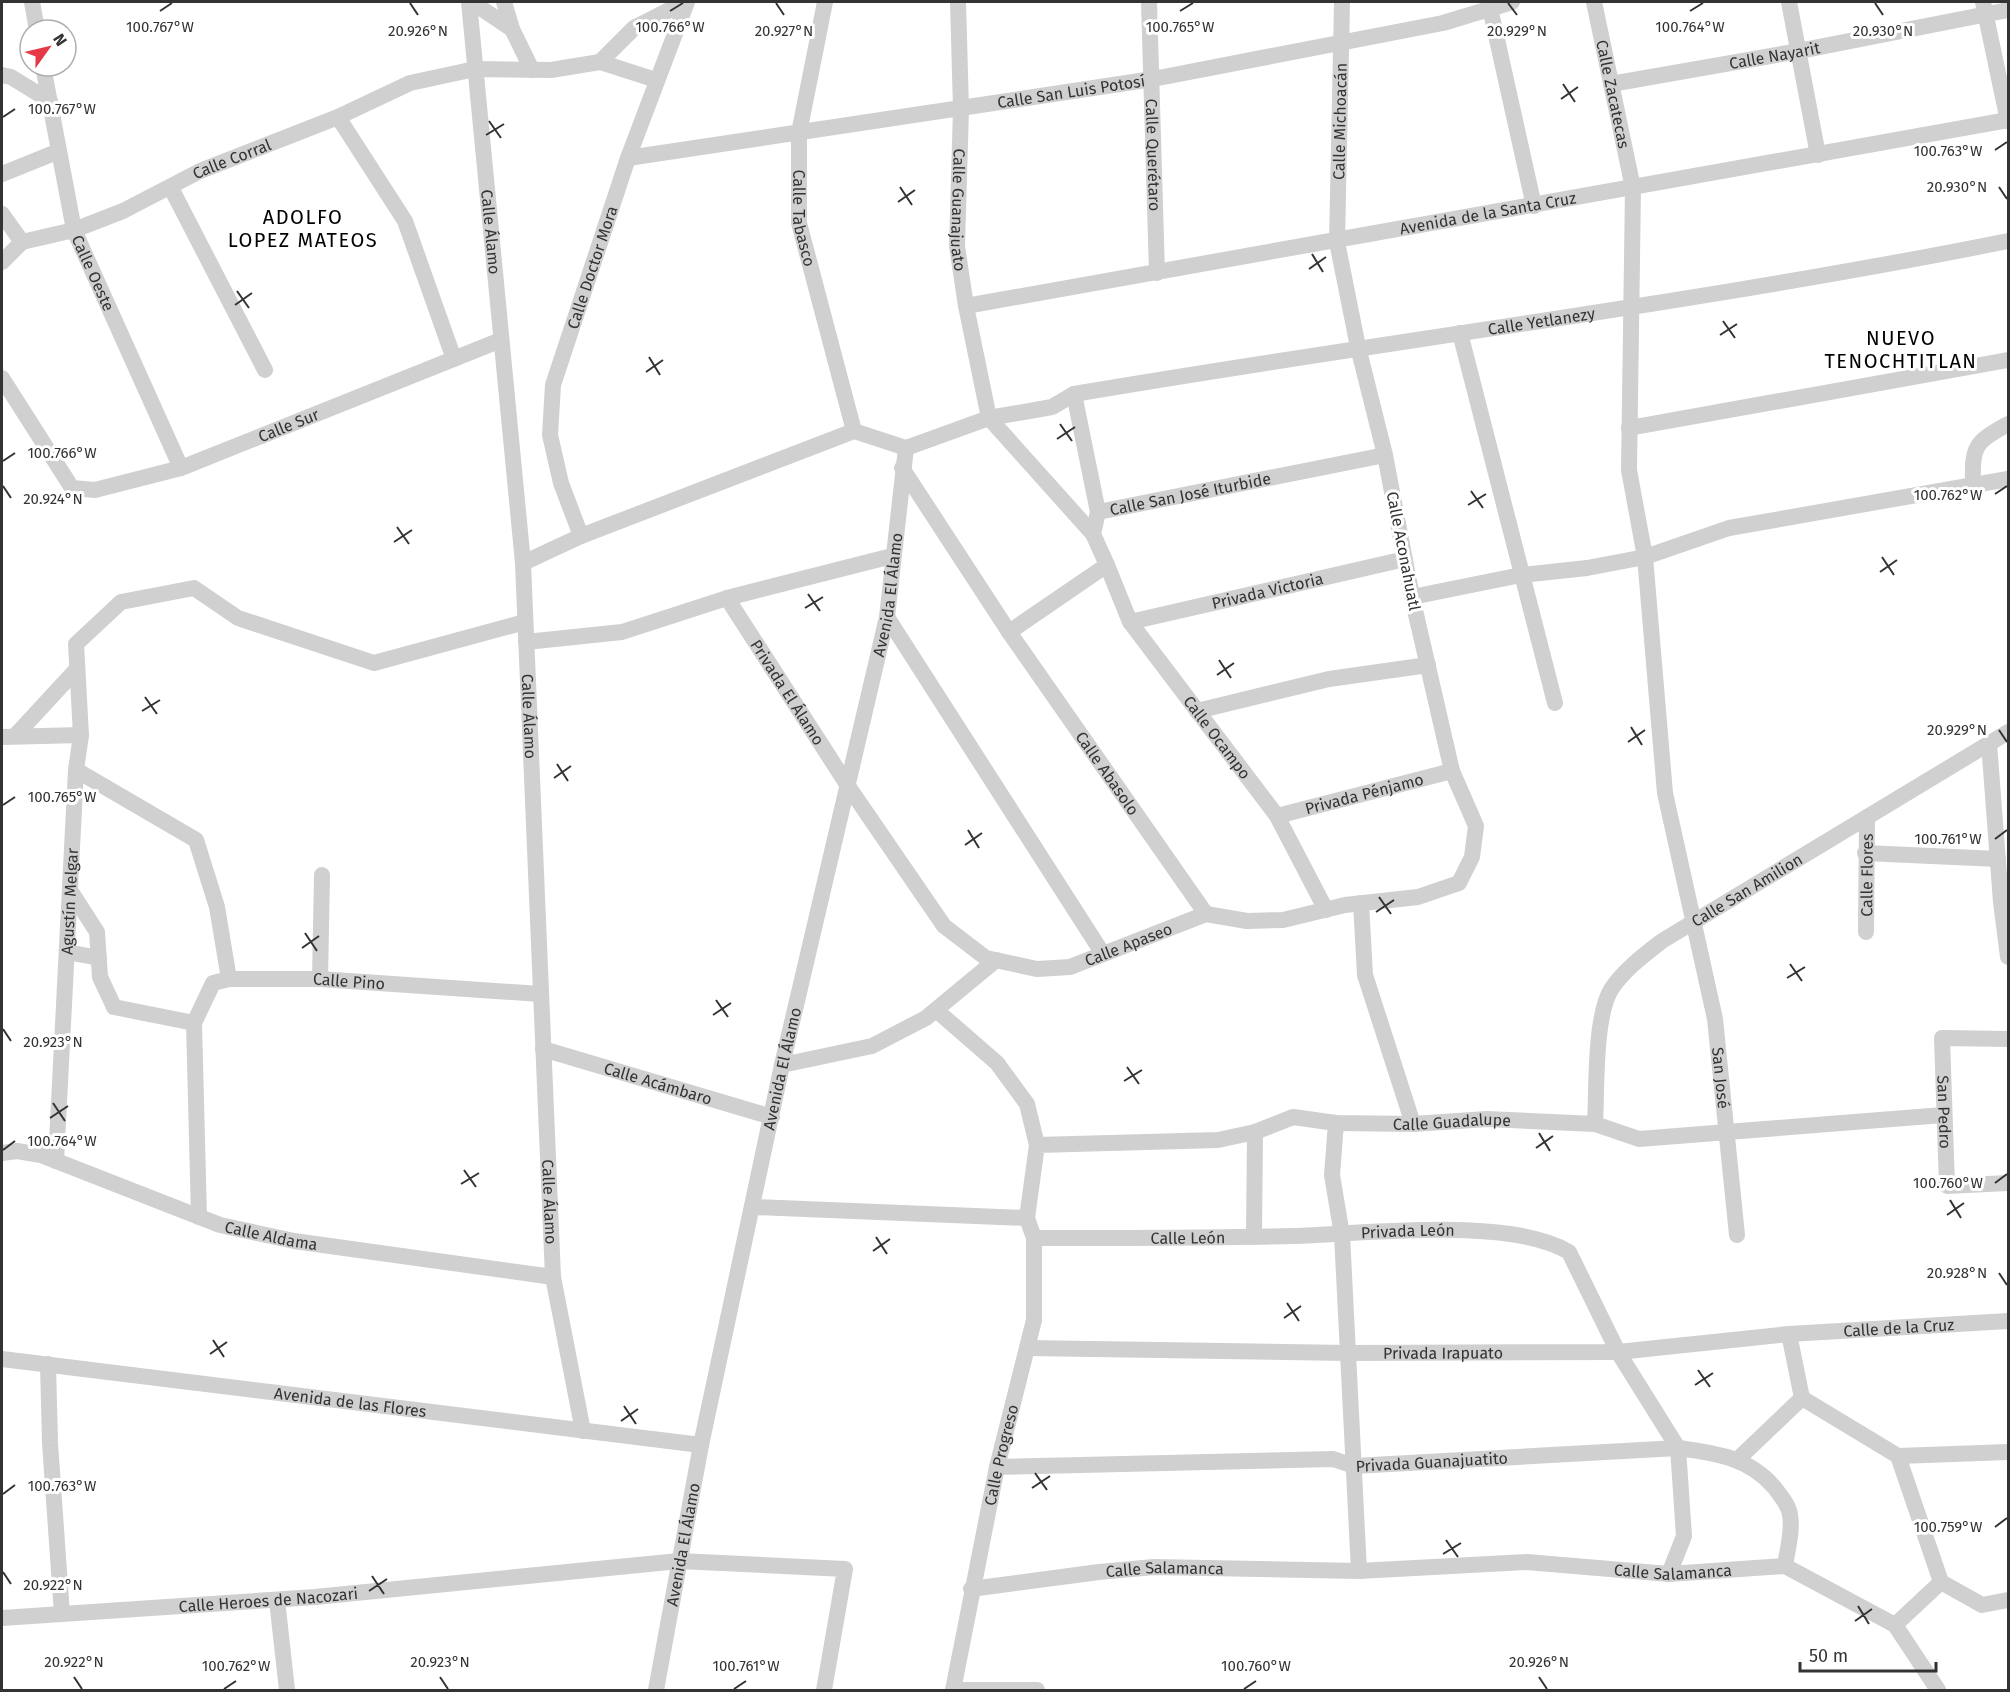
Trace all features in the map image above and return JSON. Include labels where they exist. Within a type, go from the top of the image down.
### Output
[{"type":"street","points":[[32,2],[35,18]]},
{"type":"street","points":[[471,2],[512,29]]},
{"type":"street","name":"Calle Álamo","points":[[471,2],[475,69],[522,563],[553,1277],[583,1431]]},
{"type":"street","points":[[504,2],[512,29],[532,70]]},
{"type":"street","points":[[656,80],[600,62],[634,28],[686,2]]},
{"type":"street","name":"Calle Doctor Mora","points":[[581,536],[561,483],[550,435],[553,385],[628,158],[686,2]]},
{"type":"street","name":"Calle Tabasco","points":[[825,2],[799,133],[799,223],[854,431]]},
{"type":"street","name":"Calle Guanajuato","points":[[958,2],[961,109],[957,246],[966,306],[989,418]]},
{"type":"street","name":"Calle Querétaro","points":[[1149,2],[1157,273]]},
{"type":"street","name":"Calle Michoacán","points":[[1337,242],[1342,2]]},
{"type":"street","name":"Calle San Luis Potosí","points":[[628,158],[1153,79],[1443,23],[1512,2]]},
{"type":"street","name":"Calle Zacatecas","points":[[1594,2],[1633,188],[1629,307],[1629,470],[1645,557]]},
{"type":"street","points":[[1789,2],[1818,155]]},
{"type":"street","points":[[1490,8],[1534,206]]},
{"type":"street","points":[[1984,8],[2008,120]]},
{"type":"street","name":"Calle Nayarit","points":[[1611,84],[1798,51],[1984,8],[2008,10]]},
{"type":"street","name":"Calle Corral","points":[[22,242],[74,230],[171,188],[200,171],[339,117],[410,83],[475,69],[551,70],[600,62]]},
{"type":"street","points":[[2,75],[50,101]]},
{"type":"street","name":"Calle Oeste","points":[[46,78],[74,230],[181,468]]},
{"type":"street","points":[[339,117],[405,221],[454,359]]},
{"type":"street","name":"Avenida de la Santa Cruz","points":[[966,306],[1337,242],[2008,120]]},
{"type":"street","points":[[2,174],[59,151]]},
{"type":"street","points":[[171,188],[265,370]]},
{"type":"street","points":[[2,214],[22,242],[2,262]]},
{"type":"street","name":"Calle Yetlanezy","points":[[1074,394],[1358,347],[1629,307],[2008,241]]},
{"type":"street","name":"Calle Aconahuatl","points":[[1337,242],[1358,347],[1385,454],[1412,597],[1452,771],[1476,826],[1472,857],[1459,883],[1418,897],[1361,903]]},
{"type":"street","points":[[1460,333],[1555,703]]},
{"type":"street","name":"Calle Sur","points":[[2,378],[72,488],[95,490],[181,468],[501,340]]},
{"type":"street","points":[[1629,428],[2008,360]]},
{"type":"street","points":[[522,563],[581,536],[854,431],[906,448],[989,418],[1052,407],[1074,394],[1098,513]]},
{"type":"street","points":[[989,418],[1093,534]]},
{"type":"street","points":[[1973,486],[1972,457],[1982,439],[2008,424]]},
{"type":"street","name":"Avenida El Álamo","points":[[656,1690],[701,1445],[782,1065],[887,617],[892,556],[906,448]]},
{"type":"street","name":"Calle San José Iturbide","points":[[1107,565],[1093,534],[1098,513],[1385,454]]},
{"type":"street","name":"Calle Abasolo","points":[[902,468],[1009,632],[1206,914]]},
{"type":"street","points":[[1412,597],[1521,575],[1587,568],[1645,557],[1729,528],[2008,479]]},
{"type":"street","points":[[526,642],[622,632],[727,598],[892,556]]},
{"type":"street","name":"San José","points":[[1645,557],[1665,793],[1715,1019],[1737,1235]]},
{"type":"street","name":"Privada Victoria","points":[[1130,622],[1405,559]]},
{"type":"street","points":[[1009,632],[1107,565]]},
{"type":"street","name":"Calle Ocampo","points":[[1107,565],[1130,622],[1277,816],[1326,910]]},
{"type":"street","name":"Agustín Melgar","points":[[56,1161],[76,770],[81,735],[76,644],[121,602],[194,588],[238,618],[374,663],[525,622]]},
{"type":"street","name":"Privada El Álamo","points":[[727,598],[848,786]]},
{"type":"street","points":[[887,617],[1103,954]]},
{"type":"street","points":[[1197,711],[1329,679],[1428,665]]},
{"type":"street","points":[[8,736],[76,670]]},
{"type":"street","name":"Calle San Amilion","points":[[1595,1124],[1601,1013],[1611,990],[1628,969],[1653,948],[1694,922],[2008,732]]},
{"type":"street","points":[[8,736],[81,735]]},
{"type":"street","points":[[1989,743],[1998,859],[2005,902],[2008,957]]},
{"type":"street","points":[[76,770],[196,840],[217,907],[221,981],[194,1023],[199,1217]]},
{"type":"street","name":"Privada Pénjamo","points":[[1277,816],[1452,771]]},
{"type":"street","name":"Calle Apaseo","points":[[848,786],[944,926],[986,958],[1037,969],[1070,967],[1206,914]]},
{"type":"street","name":"Calle Flores","points":[[1866,932],[1867,817]]},
{"type":"street","points":[[1865,853],[1998,859]]},
{"type":"street","points":[[320,979],[322,875]]},
{"type":"street","points":[[70,890],[97,932],[100,977],[114,1007],[194,1023]]},
{"type":"street","points":[[1206,914],[1247,921],[1282,920],[1361,903],[1365,975],[1413,1124]]},
{"type":"street","points":[[67,952],[99,958]]},
{"type":"street","points":[[782,1065],[872,1046],[926,1018],[996,960]]},
{"type":"street","name":"Calle Pino","points":[[221,981],[320,979],[541,994]]},
{"type":"street","points":[[753,1207],[1027,1218],[1037,1144],[1027,1104],[997,1063],[936,1010]]},
{"type":"street","name":"San Pedro","points":[[2008,1039],[1942,1038],[1947,1186],[2008,1183]]},
{"type":"street","name":"Calle Acámbaro","points":[[543,1049],[772,1117]]},
{"type":"street","name":"Calle Guadalupe","points":[[1037,1144],[1218,1140],[1255,1132],[1293,1117],[1336,1123],[1413,1124],[1487,1119],[1595,1124],[1639,1139],[1943,1115]]},
{"type":"street","points":[[1336,1123],[1332,1175],[1342,1235],[1359,1571]]},
{"type":"street","points":[[1254,1237],[1255,1132]]},
{"type":"street","name":"Calle Aldama","points":[[2,1153],[17,1151],[56,1161],[220,1225],[294,1241],[553,1277]]},
{"type":"street","name":"Calle Progreso","points":[[953,1690],[971,1589],[997,1467],[1034,1320],[1034,1238],[1027,1218]]},
{"type":"street","name":"Privada León","points":[[1342,1235],[1474,1230],[1554,1244],[1569,1252],[1618,1352]]},
{"type":"street","name":"Calle León","points":[[1034,1238],[1342,1235]]},
{"type":"street","name":"Calle de la Cruz","points":[[1618,1352],[1789,1334],[2008,1321]]},
{"type":"street","points":[[1789,1334],[1802,1398],[1898,1456],[2008,1452]]},
{"type":"street","name":"Privada Irapuato","points":[[1027,1348],[1348,1353],[1618,1352]]},
{"type":"street","points":[[1618,1352],[1678,1448],[1684,1536],[1669,1574]]},
{"type":"street","name":"Avenida de las Flores","points":[[2,1359],[701,1445]]},
{"type":"street","points":[[48,1364],[50,1443],[62,1614]]},
{"type":"street","points":[[1738,1459],[1802,1398]]},
{"type":"street","name":"Privada Guanajuatito","points":[[997,1467],[1333,1460],[1354,1466],[1678,1448],[1716,1453],[1738,1459],[1764,1475],[1781,1495],[1791,1515],[1785,1566]]},
{"type":"street","points":[[1898,1456],[1941,1582],[1982,1605],[2008,1600]]},
{"type":"street","name":"Calle Heroes de Nacozari","points":[[2,1618],[277,1600],[679,1561],[845,1569],[824,1690]]},
{"type":"street","name":"Calle Salamanca","points":[[971,1589],[1154,1567],[1359,1571],[1527,1562],[1669,1574],[1785,1566]]},
{"type":"street","points":[[1785,1566],[1894,1626],[1938,1690]]},
{"type":"street","points":[[1894,1626],[1941,1582]]},
{"type":"street","points":[[277,1600],[287,1690]]},
{"type":"street","points":[[953,1690],[1037,1690]]},
{"type":"district","name":"ADOLFO LOPEZ MATEOS","points":[[303,228]]},
{"type":"district","name":"NUEVO TENOCHTITLAN","points":[[1901,350]]}]
